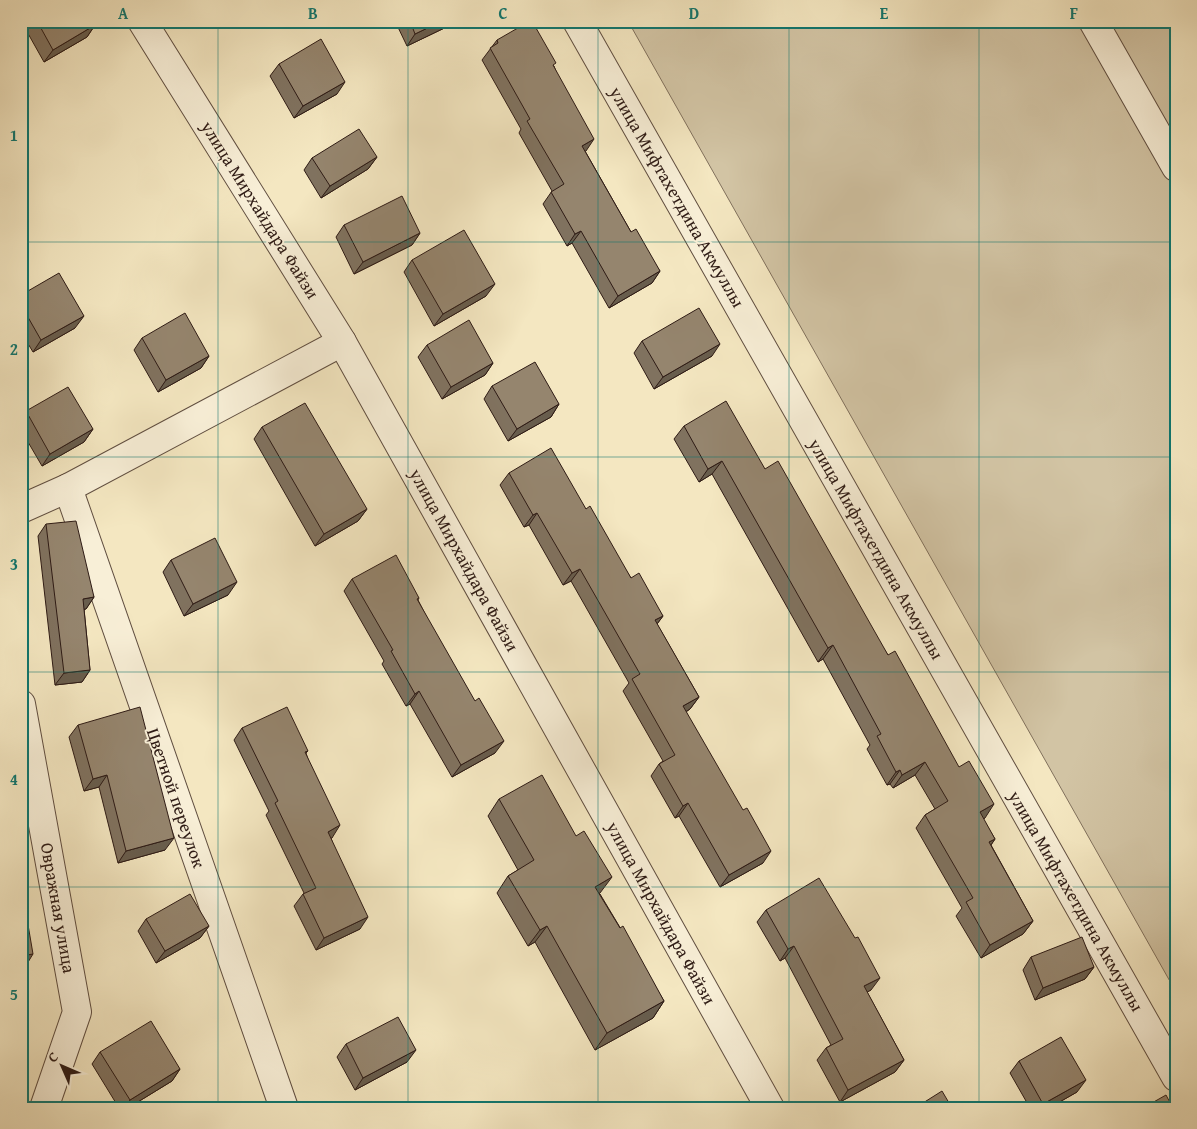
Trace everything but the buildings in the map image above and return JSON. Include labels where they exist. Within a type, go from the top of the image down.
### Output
[{"type":"street","name":"улица Мирхайдара Файзи","points":[[142,21],[342,342],[770,1108]]},
{"type":"street","name":"улица Мифтахетдина Акмуллы","points":[[577,21],[1176,1077]]},
{"type":"street","points":[[1092,21],[1176,167]]},
{"type":"street","points":[[21,510],[68,488],[342,342]]},
{"type":"street","name":"Цветной переулок","points":[[68,488],[284,1108]]},
{"type":"street","name":"Овражная улица","points":[[21,704],[77,1012],[44,1108]]},
{"type":"shaded area","points":[[628,21],[1176,21],[1176,992]]}]
